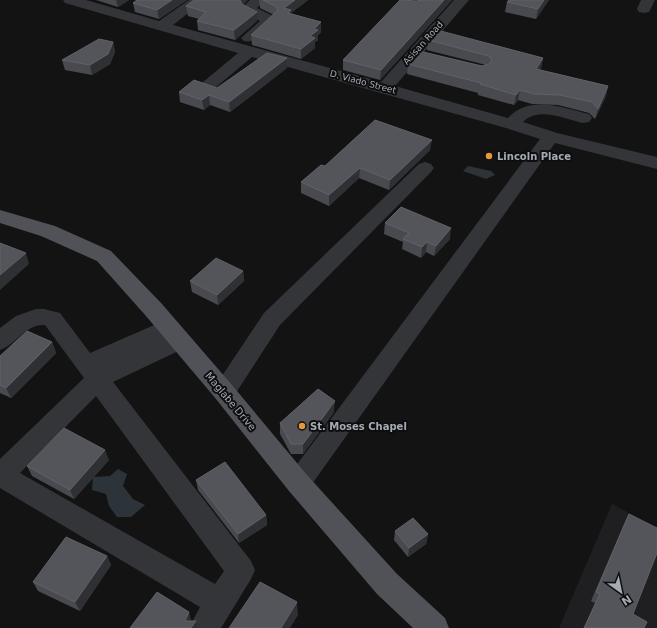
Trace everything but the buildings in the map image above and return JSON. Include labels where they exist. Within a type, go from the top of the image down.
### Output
[{"type":"main road","name":"Maglabe Drive","points":[[0,216],[48,231],[104,256],[224,392],[298,484],[387,584],[434,628]]},
{"type":"street","name":"D. Viado Street","points":[[70,0],[243,50],[512,124],[551,137],[631,156],[657,164]]},
{"type":"street","points":[[161,26],[198,0]]},
{"type":"street","points":[[209,86],[270,20],[248,9],[258,0]]},
{"type":"street","name":"Asisan Road","points":[[385,88],[421,55],[462,0]]},
{"type":"street","points":[[118,14],[136,4]]},
{"type":"street","points":[[512,124],[529,109],[540,108],[583,118]]},
{"type":"street","points":[[298,484],[551,137]]},
{"type":"street","points":[[631,156],[640,152],[657,150]]},
{"type":"street","points":[[224,392],[272,319],[425,168]]},
{"type":"street","points":[[0,341],[22,323],[32,318],[43,316],[52,319],[241,570],[204,628]]},
{"type":"street","points":[[174,334],[92,372],[1,475],[220,603]]},
{"type":"shaded area","points":[[468,166],[491,171],[495,175],[486,179],[463,171]]},
{"type":"shaded area","points":[[118,469],[127,474],[123,486],[133,499],[145,505],[131,517],[117,517],[109,506],[106,494],[92,490],[93,477],[110,476]]},
{"type":"shaded area","points":[[612,504],[657,528],[657,628],[559,628]]},
{"type":"place","name":"Lincoln Place","points":[[489,156]]},
{"type":"place","name":"St. Moses Chapel","points":[[302,426]]}]
